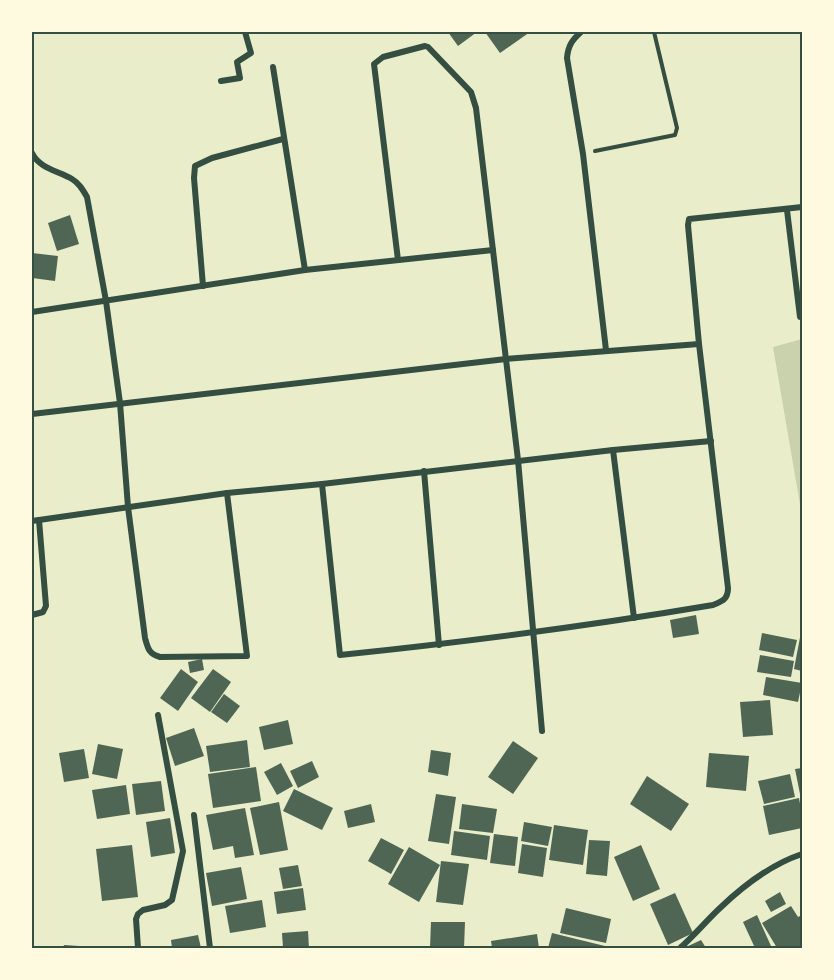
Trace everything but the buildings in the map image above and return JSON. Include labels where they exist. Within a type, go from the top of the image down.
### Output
[{"type":"street","points":[[221,81],[240,78],[237,62],[251,53],[245,32]]},
{"type":"street","points":[[581,32],[572,40],[567,49],[567,58],[583,154],[606,350]]},
{"type":"street","points":[[398,260],[374,63],[383,57],[425,46],[464,83],[474,100],[518,460],[542,731]]},
{"type":"street","points":[[273,66],[305,270]]},
{"type":"street","points":[[203,286],[195,166],[212,158],[283,139]]},
{"type":"street","points":[[32,153],[34,158],[44,166],[72,179],[81,186],[87,197],[106,301],[120,404],[128,507],[148,650],[153,655],[160,657],[247,656],[227,493]]},
{"type":"street","points":[[322,484],[340,655],[439,645],[634,618],[713,605],[723,601],[728,595],[699,344],[689,219],[802,207]]},
{"type":"street","points":[[787,210],[800,317]]},
{"type":"street","points":[[32,312],[305,270],[493,250]]},
{"type":"street","points":[[32,414],[506,359],[699,344]]},
{"type":"street","points":[[32,521],[227,493],[711,441]]},
{"type":"street","points":[[613,450],[634,618]]},
{"type":"street","points":[[424,471],[439,645]]},
{"type":"street","points":[[32,615],[43,612],[46,606],[39,520]]},
{"type":"street","points":[[138,948],[136,919],[138,914],[143,910],[165,905],[172,900],[183,851],[158,715]]},
{"type":"street","points":[[194,815],[210,948]]},
{"type":"street","points":[[680,948],[719,908],[743,888],[787,859],[802,854]]},
{"type":"path","points":[[583,154],[675,135],[677,128],[654,32]]},
{"type":"green space","points":[[802,339],[802,516],[773,347]]}]
